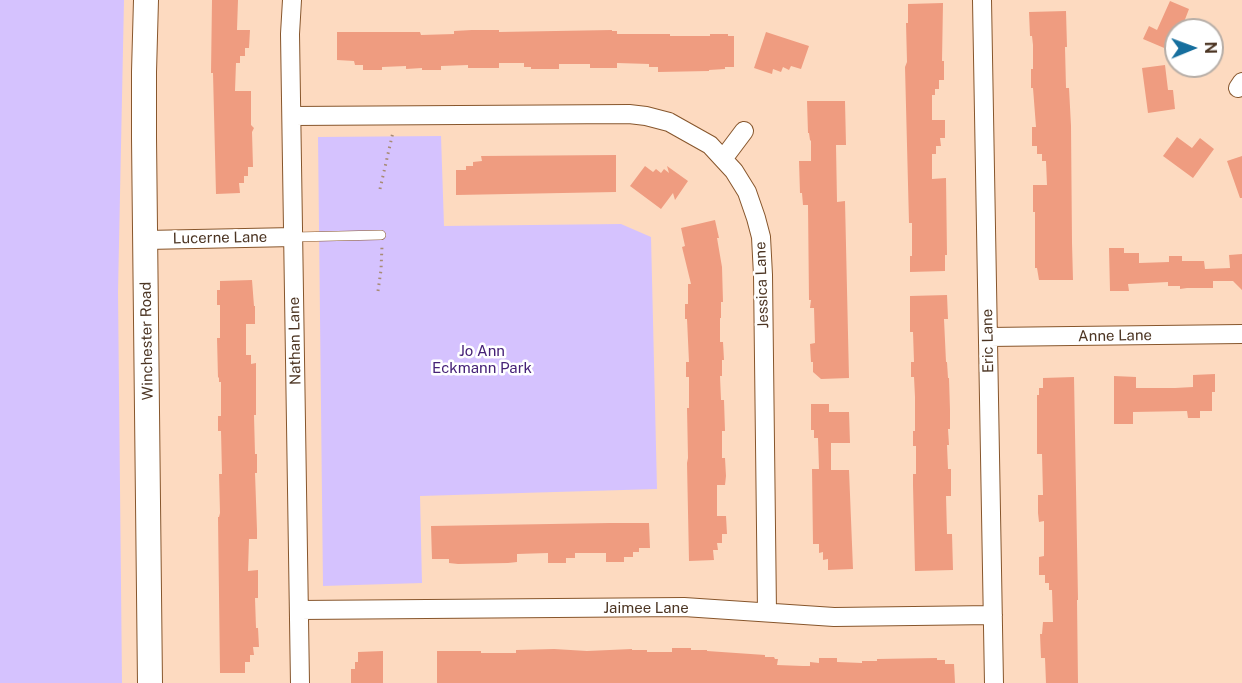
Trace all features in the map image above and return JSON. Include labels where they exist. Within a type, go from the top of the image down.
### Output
[{"type":"main road","name":"Winchester Road","points":[[146,0],[144,72],[150,683]]},
{"type":"street","name":"Nathan Lane","points":[[292,0],[290,34],[300,683]]},
{"type":"street","name":"Eric Lane","points":[[982,0],[994,683]]},
{"type":"street","name":"Jessica Lane","points":[[292,116],[629,114],[669,122],[710,145],[734,171],[747,192],[761,237],[767,612]]},
{"type":"street","points":[[723,159],[744,131]]},
{"type":"street","name":"Lucerne Lane","points":[[146,240],[294,237]]},
{"type":"street","name":"Anne Lane","points":[[988,337],[1242,334]]},
{"type":"street","name":"Jaimee Lane","points":[[299,610],[684,607],[834,617],[993,615]]},
{"type":"lane","points":[[294,237],[381,235]]},
{"type":"path","points":[[380,189],[395,115]]},
{"type":"path","points":[[378,291],[381,270],[381,235]]},
{"type":"green space","points":[[0,0],[124,0],[118,292],[122,683],[0,683]]},
{"type":"green space","name":"Jo Ann Eckmann Park","points":[[441,136],[444,226],[621,224],[651,237],[657,489],[420,496],[422,583],[323,586],[318,137]]},
{"type":"building","points":[[212,0],[238,0],[237,30],[250,30],[249,48],[245,48],[245,56],[240,56],[240,63],[236,63],[235,91],[251,91],[251,125],[254,128],[252,132],[253,167],[248,167],[248,176],[244,176],[244,183],[239,183],[240,193],[216,194],[213,73],[211,73]]},
{"type":"building","points":[[1170,1],[1189,9],[1186,18],[1164,18],[1164,48],[1143,39],[1149,26],[1157,30]]},
{"type":"building","points":[[943,3],[944,80],[939,80],[939,89],[935,89],[935,95],[932,95],[932,120],[945,120],[945,138],[940,138],[941,146],[936,146],[936,154],[932,154],[932,179],[946,178],[947,255],[945,255],[945,271],[910,272],[912,223],[909,223],[905,67],[908,4]]},
{"type":"building","points":[[1066,11],[1066,88],[1069,88],[1071,126],[1073,280],[1039,280],[1037,268],[1035,268],[1033,185],[1047,185],[1046,161],[1042,161],[1042,154],[1037,154],[1037,146],[1032,146],[1032,127],[1036,127],[1033,88],[1031,88],[1033,45],[1032,36],[1030,36],[1029,12]]},
{"type":"building","points":[[499,30],[499,32],[612,30],[617,31],[617,34],[670,34],[670,36],[728,34],[728,36],[734,36],[734,67],[709,71],[658,72],[658,67],[649,67],[649,64],[617,63],[617,68],[590,68],[590,64],[559,64],[559,69],[531,69],[531,67],[524,67],[524,63],[499,63],[499,68],[468,68],[468,65],[441,66],[441,70],[406,69],[406,66],[363,70],[363,65],[355,65],[354,61],[337,60],[337,32],[420,32],[421,35],[454,34],[454,31]]},
{"type":"building","points":[[766,32],[809,46],[801,69],[791,66],[789,70],[783,67],[781,72],[773,69],[772,74],[754,68]]},
{"type":"building","points":[[1164,65],[1164,78],[1167,78],[1168,90],[1173,90],[1175,109],[1148,113],[1142,68]]},
{"type":"building","points":[[807,101],[845,101],[846,145],[836,145],[837,202],[845,201],[849,378],[821,379],[813,372],[813,362],[811,362],[810,344],[815,343],[814,308],[810,308],[811,300],[809,300],[808,205],[803,205],[802,193],[800,193],[799,161],[811,161]]},
{"type":"building","points":[[1177,137],[1192,148],[1200,138],[1214,149],[1193,178],[1163,156]]},
{"type":"building","points":[[616,155],[616,192],[456,195],[456,170],[466,170],[466,166],[473,166],[473,162],[482,161],[481,156]]},
{"type":"building","points":[[1242,156],[1242,198],[1240,198],[1227,161]]},
{"type":"building","points":[[645,166],[653,172],[656,169],[661,173],[664,169],[669,173],[667,166],[688,181],[675,200],[673,193],[661,209],[630,186]]},
{"type":"building","points":[[715,220],[722,267],[723,302],[721,302],[720,342],[723,342],[724,360],[722,360],[722,376],[720,376],[721,400],[724,400],[725,431],[722,431],[722,458],[725,458],[726,476],[725,485],[717,485],[717,516],[726,516],[727,534],[722,534],[722,543],[717,543],[718,550],[713,550],[714,560],[689,561],[687,408],[689,408],[689,377],[686,377],[686,362],[689,362],[685,304],[688,304],[688,284],[691,284],[682,247],[685,246],[681,228]]},
{"type":"building","points":[[1109,248],[1124,248],[1124,253],[1139,253],[1139,263],[1169,262],[1169,256],[1182,256],[1182,261],[1204,261],[1205,269],[1230,268],[1229,255],[1242,254],[1242,290],[1233,281],[1213,281],[1213,288],[1180,289],[1180,286],[1168,286],[1168,282],[1128,284],[1129,291],[1110,291]]},
{"type":"building","points":[[252,280],[255,324],[246,324],[246,355],[251,355],[251,364],[256,363],[256,415],[254,415],[255,454],[257,454],[257,473],[255,473],[257,539],[249,539],[248,571],[258,570],[258,598],[255,598],[259,647],[253,647],[254,655],[250,655],[250,662],[245,662],[245,673],[220,673],[218,517],[220,513],[219,474],[222,474],[221,431],[218,431],[218,416],[221,416],[221,382],[218,378],[217,338],[220,338],[220,305],[217,305],[217,290],[220,290],[220,281]]},
{"type":"building","points":[[947,295],[948,319],[944,319],[949,378],[950,429],[948,429],[949,445],[947,445],[948,469],[951,469],[951,496],[946,496],[947,534],[952,534],[953,570],[915,571],[913,474],[916,474],[916,446],[913,446],[915,397],[914,377],[911,377],[911,362],[914,362],[913,332],[910,332],[910,296]]},
{"type":"building","points":[[1215,374],[1212,411],[1200,411],[1200,418],[1188,418],[1187,411],[1133,412],[1133,424],[1114,424],[1114,376],[1136,377],[1136,388],[1175,388],[1193,387],[1193,375]]},
{"type":"building","points":[[1074,377],[1078,683],[1046,683],[1045,658],[1041,658],[1040,634],[1042,634],[1043,622],[1053,622],[1052,590],[1049,590],[1049,583],[1045,583],[1045,575],[1039,575],[1039,557],[1044,556],[1044,521],[1039,522],[1038,513],[1038,495],[1043,495],[1042,454],[1037,454],[1037,395],[1039,395],[1039,388],[1043,388],[1043,378]]},
{"type":"building","points":[[811,404],[829,404],[829,412],[849,412],[850,443],[831,443],[831,470],[849,470],[853,569],[828,570],[828,559],[823,560],[823,552],[819,553],[819,544],[813,544],[812,469],[819,469],[818,438],[814,438],[814,430],[811,430]]},
{"type":"building","points":[[649,523],[650,548],[639,548],[639,552],[633,552],[633,557],[624,557],[624,562],[606,562],[606,553],[575,553],[575,558],[566,558],[566,563],[548,563],[548,553],[517,554],[517,562],[508,563],[458,564],[449,563],[449,559],[432,559],[431,526]]},
{"type":"building","points":[[672,648],[765,655],[765,657],[778,659],[777,665],[803,666],[810,666],[810,662],[819,663],[819,658],[837,658],[837,662],[862,663],[862,661],[877,661],[877,659],[937,658],[937,660],[945,660],[945,664],[954,664],[955,683],[437,683],[437,651],[516,653],[516,650],[632,649],[647,650],[647,652],[672,652]]},
{"type":"building","points":[[383,651],[383,683],[351,683],[351,669],[355,669],[355,662],[358,662],[358,652]]}]
